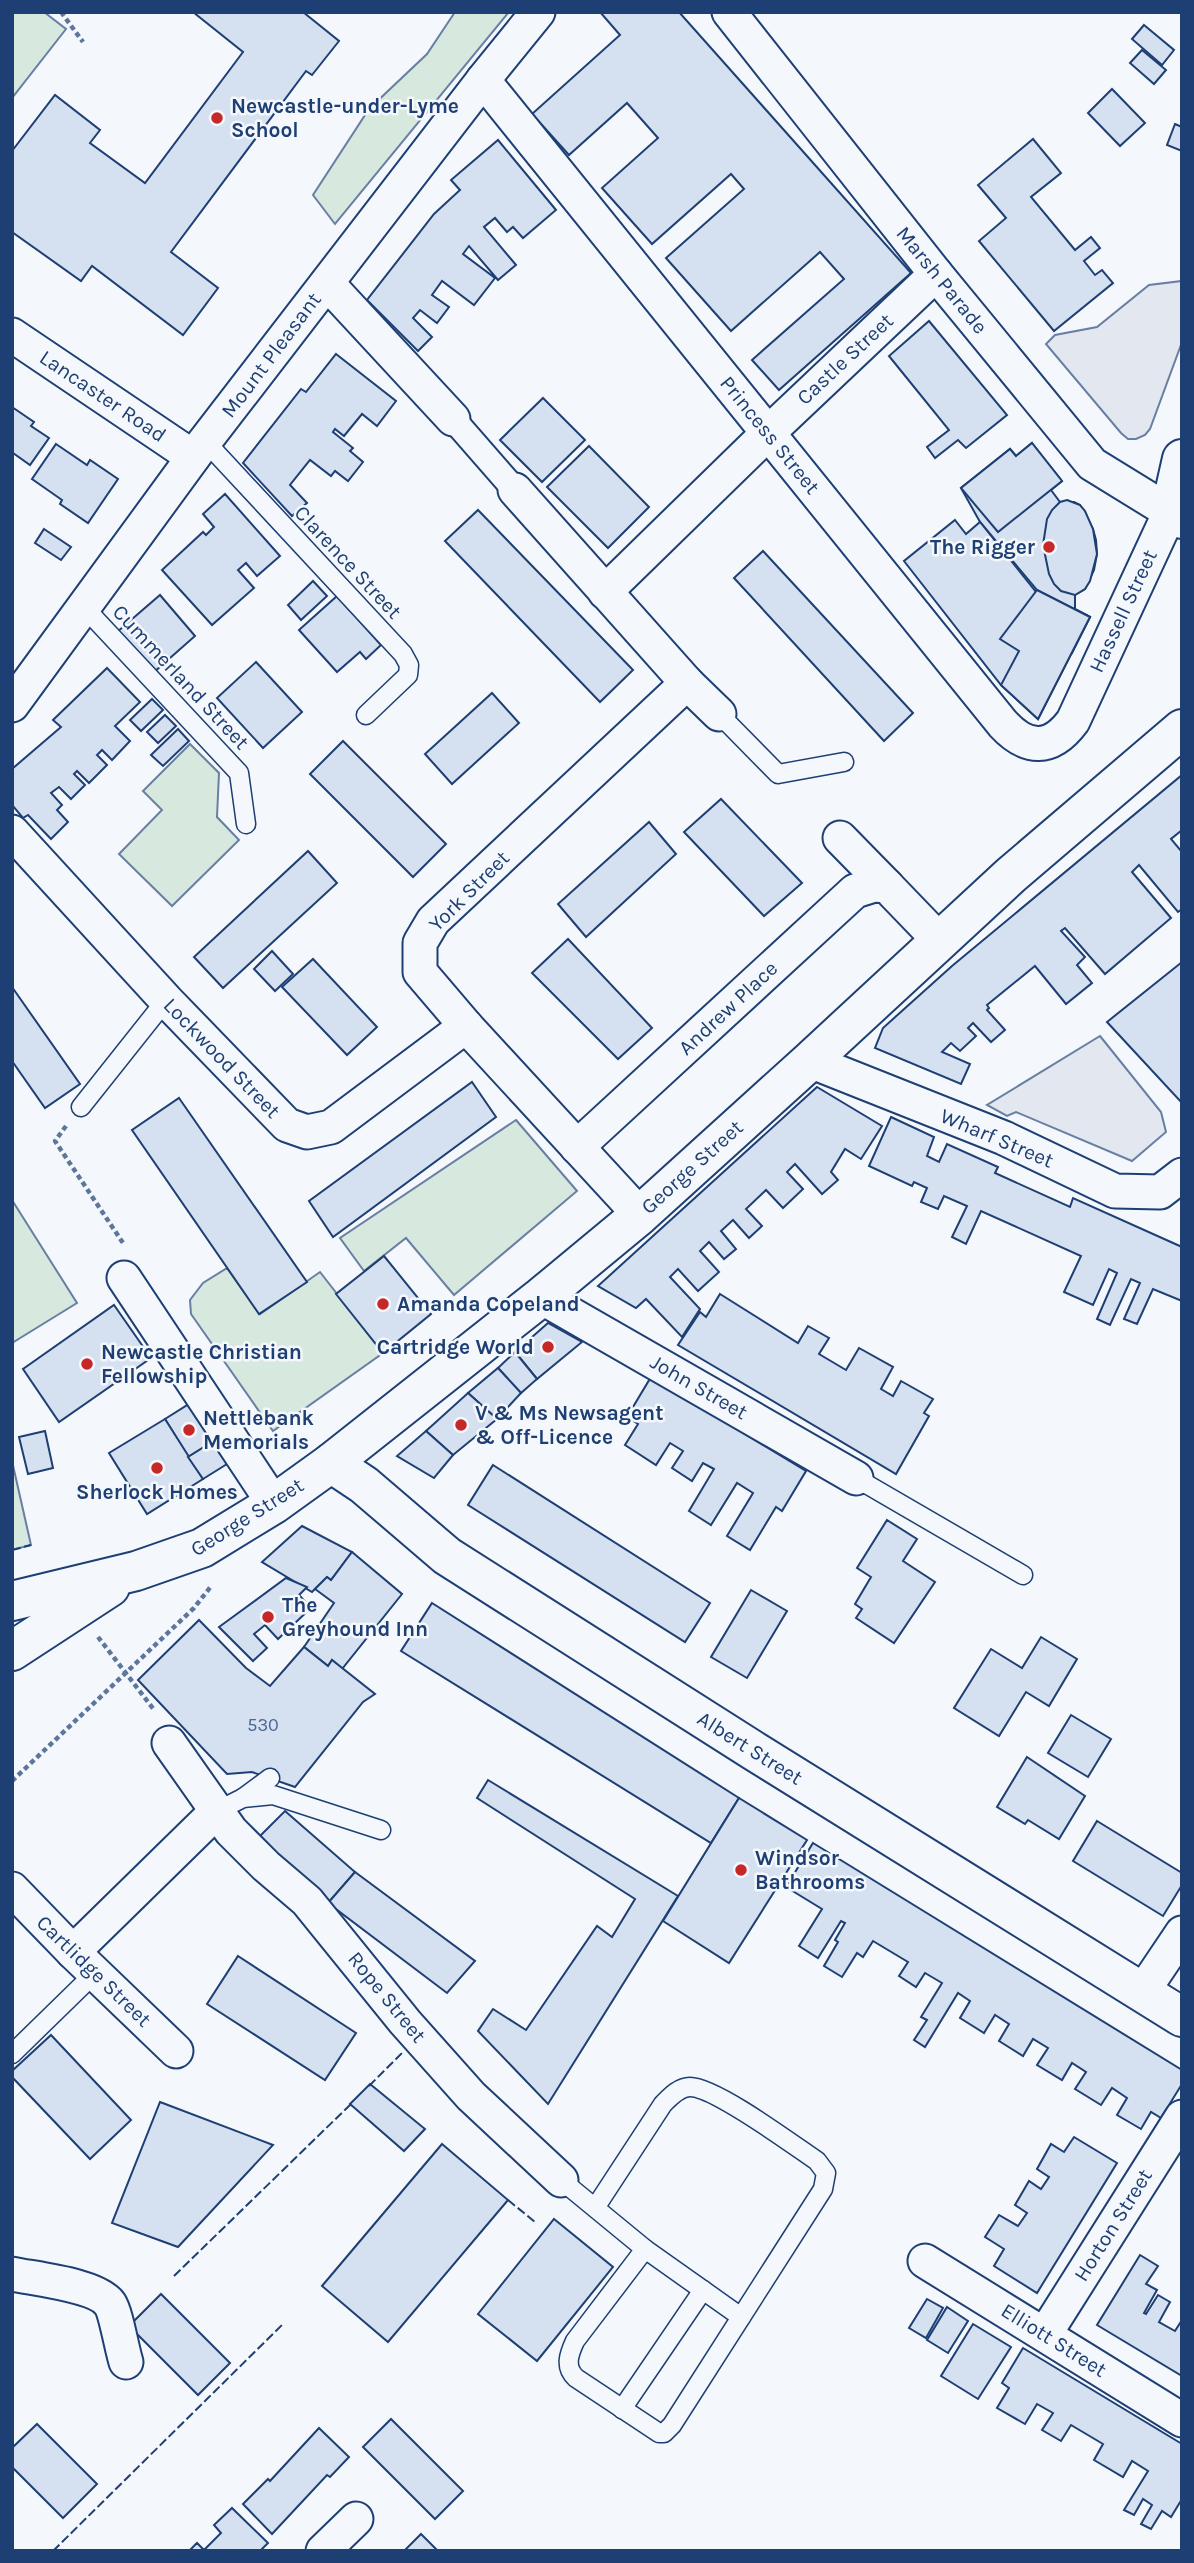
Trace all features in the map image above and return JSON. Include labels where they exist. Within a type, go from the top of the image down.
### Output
[{"type":"main road","name":"Hassell Street","points":[[1176,515],[1182,459]]},
{"type":"main road","name":"George Street","points":[[152,1566],[202,1548],[274,1504],[541,1297],[640,1215],[939,940],[1181,730]]},
{"type":"main road","name":"Albert Street","points":[[331,1462],[364,1485],[447,1556],[1182,2017]]},
{"type":"main road","points":[[12,1601],[152,1566]]},
{"type":"main road","points":[[12,1651],[77,1609],[152,1566]]},
{"type":"street","name":"Mount Pleasant","points":[[12,705],[199,449],[538,12]]},
{"type":"street","name":"Marsh Parade","points":[[729,12],[936,274],[1092,464],[1176,515]]},
{"type":"street","name":"Princess Street","points":[[483,80],[1016,738],[1031,744],[1048,742],[1062,736],[1073,721]]},
{"type":"street","name":"Castle Street","points":[[605,592],[936,274]]},
{"type":"street","points":[[327,283],[719,715]]},
{"type":"street","name":"Lancaster Road","points":[[12,335],[199,449]]},
{"type":"street","name":"Hassell Street","points":[[1073,721],[1176,515]]},
{"type":"street","name":"York Street","points":[[640,1215],[466,1026],[420,972],[420,943],[433,921],[687,682]]},
{"type":"street","name":"Lockwood Street","points":[[12,832],[166,1000],[287,1125],[307,1132],[331,1127],[466,1026]]},
{"type":"street","points":[[840,838],[939,940]]},
{"type":"street","name":"Andrew Place","points":[[578,1147],[855,891],[874,885],[887,886]]},
{"type":"street","name":"Wharf Street","points":[[810,1061],[1004,1138],[1115,1191],[1160,1192],[1182,1175]]},
{"type":"street","points":[[124,1278],[274,1504]]},
{"type":"street","name":"John Street","points":[[541,1297],[856,1478]]},
{"type":"street","name":"Rope Street","points":[[169,1744],[230,1804],[231,1831],[265,1866],[307,1901],[405,2022],[471,2096],[561,2180]]},
{"type":"street","points":[[84,1963],[230,1804]]},
{"type":"street","name":"Cartlidge Street","points":[[12,1889],[176,2051]]},
{"type":"street","points":[[1143,1991],[1182,1933]]},
{"type":"street","name":"Horton Street","points":[[1045,2334],[1182,2117]]},
{"type":"street","name":"Elliott Street","points":[[925,2261],[1182,2420]]},
{"type":"street","points":[[12,2274],[99,2295],[111,2305],[125,2362]]},
{"type":"street","points":[[323,2551],[356,2519]]},
{"type":"lane","name":"Clarence Street","points":[[199,449],[403,654],[409,665],[408,675],[366,715]]},
{"type":"lane","name":"Cummerland Street","points":[[83,606],[239,773],[246,824]]},
{"type":"lane","points":[[719,715],[778,774],[844,762]]},
{"type":"lane","points":[[80,1107],[166,1000]]},
{"type":"lane","points":[[856,1478],[1023,1575]]},
{"type":"lane","points":[[230,1804],[270,1778]]},
{"type":"lane","points":[[230,1804],[273,1795],[381,1830]]},
{"type":"lane","points":[[12,2054],[84,1963]]},
{"type":"lane","points":[[595,2208],[663,2104],[677,2091],[688,2087],[704,2091],[736,2107],[817,2161],[826,2173],[823,2189],[669,2430],[659,2432],[571,2374],[569,2369],[569,2357],[575,2342],[645,2249]]},
{"type":"lane","points":[[561,2180],[645,2249],[741,2317]]},
{"type":"lane","points":[[622,2409],[703,2290]]},
{"type":"path","points":[[61,12],[83,41]]},
{"type":"path","points":[[80,1107],[55,1141],[132,1257],[124,1278]]},
{"type":"path","points":[[12,1780],[194,1608],[214,1583]]},
{"type":"path","points":[[77,1609],[161,1718],[169,1744]]},
{"type":"shaded area","points":[[12,12],[44,12],[66,29],[12,98]]},
{"type":"shaded area","points":[[455,12],[509,12],[335,224],[313,195],[369,109],[427,54]]},
{"type":"shaded area","points":[[1182,281],[1182,342],[1150,429],[1145,435],[1128,439],[1046,344],[1055,335],[1097,327],[1149,285]]},
{"type":"shaded area","points":[[190,744],[219,773],[217,817],[239,840],[172,906],[119,854],[162,810],[143,791]]},
{"type":"shaded area","points":[[1100,1036],[1161,1112],[1166,1132],[1132,1161],[1016,1112],[1007,1116],[987,1105]]},
{"type":"shaded area","points":[[516,1120],[577,1191],[454,1295],[406,1238],[364,1271],[340,1238]]},
{"type":"shaded area","points":[[12,1200],[77,1303],[12,1343]]},
{"type":"shaded area","points":[[227,1268],[260,1314],[320,1272],[383,1353],[273,1431],[191,1314],[190,1300],[203,1283]]},
{"type":"shaded area","points":[[12,1461],[31,1545],[12,1550]]},
{"type":"building","points":[[193,12],[303,12],[339,41],[312,75],[306,71],[171,252],[218,288],[183,335],[92,266],[81,281],[12,232],[12,151],[55,95],[100,130],[90,143],[145,183],[243,52]]},
{"type":"building","points":[[600,12],[679,12],[911,273],[779,390],[752,360],[844,279],[820,252],[731,331],[666,258],[744,189],[731,174],[652,244],[602,188],[658,138],[627,103],[569,155],[532,114],[620,35]]},
{"type":"building","points":[[1144,25],[1174,50],[1162,65],[1132,39]]},
{"type":"building","points":[[1142,50],[1166,70],[1154,84],[1130,63]]},
{"type":"building","points":[[1112,89],[1145,123],[1120,146],[1088,113]]},
{"type":"building","points":[[1175,124],[1182,127],[1182,151],[1167,145]]},
{"type":"building","points":[[1033,139],[1061,173],[1031,197],[1075,250],[1091,237],[1100,248],[1084,261],[1095,275],[1102,270],[1113,283],[1054,331],[979,241],[1006,218],[978,185]]},
{"type":"building","points":[[498,140],[556,210],[523,238],[513,227],[507,232],[495,218],[484,227],[516,265],[498,280],[469,246],[463,254],[495,278],[474,305],[442,281],[432,295],[449,307],[437,323],[420,310],[413,318],[432,337],[418,351],[367,300],[434,214],[460,190],[451,180]]},
{"type":"building","points":[[929,321],[1007,415],[966,448],[958,440],[935,458],[927,447],[949,430],[889,356]]},
{"type":"building","points":[[336,354],[396,401],[377,426],[362,414],[344,436],[335,429],[333,432],[353,448],[350,451],[363,462],[348,481],[335,471],[331,476],[310,460],[290,485],[307,503],[292,516],[243,463],[301,389],[306,392]]},
{"type":"building","points":[[543,398],[585,440],[542,482],[500,440]]},
{"type":"building","points":[[12,407],[34,422],[31,426],[49,438],[30,465],[13,453],[12,455]]},
{"type":"building","name":"The Rigger","points":[[1032,443],[1062,481],[1051,490],[1060,502],[1080,505],[1096,540],[1094,570],[1085,589],[1075,595],[1075,609],[1090,617],[1072,653],[1018,615],[1037,590],[980,522],[961,488],[1010,449],[1016,456]]},
{"type":"building","points":[[1032,443],[1062,481],[998,532],[961,488],[1010,449],[1016,456]]},
{"type":"building","points":[[56,444],[87,465],[90,460],[118,479],[88,523],[60,504],[62,500],[32,479]]},
{"type":"building","points":[[589,446],[649,507],[608,548],[547,487]]},
{"type":"building","points":[[225,494],[280,556],[257,576],[246,563],[238,570],[254,588],[212,625],[162,570],[203,532],[206,535],[214,527],[203,514]]},
{"type":"building","points":[[1067,500],[1080,505],[1085,511],[1093,529],[1097,554],[1090,581],[1085,589],[1075,595],[1061,591],[1054,584],[1043,545],[1047,519],[1060,502]]},
{"type":"building","points":[[478,510],[633,670],[600,702],[445,541]]},
{"type":"building","points":[[955,520],[966,534],[980,522],[1036,592],[1037,590],[1090,617],[1038,719],[1001,685],[904,561]]},
{"type":"building","points":[[44,529],[71,547],[61,560],[35,543]]},
{"type":"building","points":[[763,551],[913,713],[884,741],[734,578]]},
{"type":"building","points":[[313,581],[327,596],[301,620],[288,605]]},
{"type":"building","points":[[1037,590],[1090,617],[1038,719],[1001,685],[1019,651],[1000,639]]},
{"type":"building","points":[[160,595],[195,636],[153,673],[117,632]]},
{"type":"building","points":[[337,596],[381,645],[366,659],[360,652],[337,672],[299,630]]},
{"type":"building","points":[[256,662],[302,712],[263,748],[217,698]]},
{"type":"building","points":[[107,668],[140,702],[115,726],[130,741],[112,760],[102,750],[97,755],[107,765],[89,783],[77,771],[74,774],[85,785],[71,799],[59,787],[51,793],[62,805],[57,810],[68,822],[51,839],[28,815],[23,818],[12,805],[12,769],[61,727],[53,720]]},
{"type":"building","points":[[492,693],[519,723],[452,784],[425,754]]},
{"type":"building","points":[[152,699],[163,710],[141,731],[130,720]]},
{"type":"building","points":[[165,715],[176,726],[158,743],[147,732]]},
{"type":"building","points":[[178,729],[189,741],[163,766],[151,755]]},
{"type":"building","points":[[343,741],[446,844],[413,877],[310,774]]},
{"type":"building","points":[[1182,775],[1182,830],[1171,839],[1182,852],[1182,909],[1178,912],[1139,865],[1132,872],[1171,918],[1105,974],[1065,928],[1061,931],[1085,957],[1077,965],[1092,983],[1066,1004],[1035,966],[987,1005],[987,1010],[1005,1030],[991,1042],[973,1023],[968,1028],[976,1036],[960,1051],[951,1043],[942,1052],[970,1064],[961,1084],[875,1048],[883,1028],[952,966]]},
{"type":"building","points":[[721,799],[802,883],[764,916],[684,832]]},
{"type":"building","points":[[649,822],[676,854],[586,937],[558,904]]},
{"type":"building","points":[[308,851],[337,883],[223,988],[194,957]]},
{"type":"building","points":[[568,939],[652,1028],[618,1059],[532,973]]},
{"type":"building","points":[[272,951],[293,974],[275,991],[254,969]]},
{"type":"building","points":[[313,959],[377,1027],[347,1055],[282,987]]},
{"type":"building","points":[[1182,962],[1182,1103],[1107,1022]]},
{"type":"building","points":[[12,987],[80,1084],[45,1108],[12,1061]]},
{"type":"building","points":[[472,1082],[496,1117],[333,1237],[309,1201]]},
{"type":"building","points":[[817,1087],[882,1126],[861,1159],[845,1149],[831,1172],[838,1180],[822,1194],[795,1164],[787,1172],[803,1189],[783,1208],[766,1190],[746,1209],[762,1226],[749,1238],[733,1220],[721,1231],[736,1249],[724,1259],[709,1242],[700,1251],[719,1272],[698,1291],[678,1269],[670,1277],[700,1309],[682,1337],[646,1299],[636,1308],[598,1286]]},
{"type":"building","points":[[179,1098],[307,1282],[259,1314],[132,1130]]},
{"type":"building","points":[[891,1117],[934,1137],[927,1156],[939,1162],[947,1144],[998,1167],[995,1173],[1070,1207],[1073,1198],[1182,1247],[1182,1301],[1153,1289],[1137,1324],[1124,1319],[1140,1283],[1131,1279],[1110,1325],[1097,1319],[1117,1273],[1109,1269],[1093,1305],[1064,1292],[1081,1256],[981,1211],[966,1244],[952,1237],[967,1206],[944,1196],[938,1209],[921,1202],[927,1188],[914,1182],[912,1186],[869,1166]]},
{"type":"building","name":"Amanda Copeland","points":[[384,1256],[431,1314],[383,1353],[336,1294]]},
{"type":"building","points":[[720,1294],[798,1343],[808,1326],[829,1338],[819,1354],[846,1370],[859,1348],[893,1367],[881,1389],[893,1396],[901,1381],[933,1399],[924,1413],[929,1416],[896,1474],[678,1345],[700,1312],[706,1317]]},
{"type":"building","name":"Newcastle Christian Fellowship","points":[[114,1305],[151,1358],[59,1422],[23,1369]]},
{"type":"building","name":"Cartridge World","points":[[548,1323],[582,1342],[537,1379],[515,1352]]},
{"type":"building","points":[[515,1352],[537,1379],[521,1393],[498,1368]]},
{"type":"building","points":[[498,1368],[521,1393],[497,1419],[468,1393]]},
{"type":"building","points":[[651,1377],[806,1471],[782,1511],[776,1507],[750,1550],[727,1536],[753,1493],[737,1483],[711,1525],[689,1511],[714,1469],[703,1463],[692,1481],[672,1468],[683,1451],[670,1443],[656,1465],[625,1445],[638,1424],[627,1417]]},
{"type":"building","name":"V & Ms Newsagent & Off-Licence","points":[[468,1393],[497,1419],[453,1455],[426,1431]]},
{"type":"building","name":"Nettlebank Memorials","points":[[189,1404],[212,1442],[188,1457],[165,1419]]},
{"type":"building","name":"Sherlock Homes","points":[[165,1419],[203,1479],[147,1514],[109,1453]]},
{"type":"building","points":[[45,1431],[53,1468],[28,1474],[19,1437]]},
{"type":"building","points":[[426,1431],[453,1455],[434,1478],[397,1456]]},
{"type":"building","name":"Nettlebank Memorials","points":[[212,1442],[227,1464],[203,1479],[188,1457]]},
{"type":"building","points":[[493,1465],[710,1603],[685,1642],[468,1505]]},
{"type":"building","points":[[887,1520],[917,1539],[903,1561],[935,1582],[894,1643],[856,1618],[862,1609],[855,1604],[871,1577],[857,1568]]},
{"type":"building","points":[[302,1526],[352,1552],[331,1580],[327,1577],[312,1592],[262,1562]]},
{"type":"building","points":[[352,1552],[402,1594],[342,1669],[332,1660],[328,1666],[304,1647],[334,1603],[315,1589],[327,1577],[331,1580]]},
{"type":"building","name":"The Greyhound Inn","points":[[286,1578],[307,1587],[299,1595],[311,1608],[278,1639],[265,1625],[254,1634],[267,1648],[253,1661],[219,1627]]},
{"type":"building","points":[[751,1590],[787,1611],[747,1678],[711,1657]]},
{"type":"building","points":[[432,1603],[739,1798],[711,1843],[401,1651]]},
{"type":"building","points":[[199,1620],[246,1668],[270,1686],[304,1647],[328,1666],[332,1660],[375,1694],[363,1702],[295,1787],[252,1772],[227,1774],[138,1680]]},
{"type":"building","points":[[1041,1637],[1077,1659],[1049,1706],[1026,1692],[999,1736],[954,1708],[991,1649],[1022,1668]]},
{"type":"building","points":[[1071,1715],[1111,1739],[1088,1777],[1048,1753]]},
{"type":"building","points":[[1027,1757],[1085,1796],[1059,1839],[1028,1820],[1025,1824],[997,1807]]},
{"type":"building","points":[[488,1780],[678,1896],[548,2104],[478,2031],[493,2009],[526,2030],[597,1926],[612,1937],[635,1899],[477,1798]]},
{"type":"building","name":"Windsor Bathrooms","points":[[739,1798],[807,1840],[729,1963],[663,1921]]},
{"type":"building","points":[[285,1811],[355,1872],[328,1903],[256,1840]]},
{"type":"building","points":[[1097,1821],[1182,1873],[1182,1885],[1163,1916],[1073,1861]]},
{"type":"building","points":[[813,1843],[1182,2070],[1182,2084],[1161,2118],[1151,2112],[1141,2129],[1117,2115],[1127,2098],[1112,2088],[1101,2105],[1075,2089],[1086,2072],[1072,2063],[1062,2080],[1037,2065],[1048,2048],[1033,2039],[1023,2056],[999,2041],[1009,2024],[995,2015],[984,2033],[960,2018],[970,2001],[958,1993],[925,2047],[914,2040],[927,2020],[921,2017],[942,1983],[925,1973],[916,1987],[899,1976],[908,1962],[873,1941],[863,1957],[857,1953],[842,1977],[824,1966],[838,1942],[835,1940],[845,1923],[841,1921],[818,1958],[799,1946],[822,1909],[786,1887]]},
{"type":"building","points":[[355,1872],[475,1961],[447,1993],[328,1903]]},
{"type":"building","points":[[238,1956],[356,2033],[325,2080],[207,2004]]},
{"type":"building","points":[[51,2035],[131,2120],[90,2159],[12,2077],[12,2071]]},
{"type":"building","points":[[370,2084],[425,2129],[404,2151],[350,2104]]},
{"type":"building","points":[[160,2102],[273,2145],[178,2247],[112,2223]]},
{"type":"building","points":[[1074,2137],[1117,2163],[1037,2293],[994,2266],[1004,2249],[985,2237],[999,2215],[1018,2226],[1027,2213],[1015,2205],[1029,2181],[1041,2189],[1049,2177],[1037,2169],[1051,2144],[1064,2152]]},
{"type":"building","points":[[442,2144],[508,2200],[388,2342],[322,2286]]},
{"type":"building","points":[[554,2219],[613,2267],[537,2361],[478,2314]]},
{"type":"building","points":[[1140,2255],[1158,2266],[1146,2284],[1157,2290],[1144,2313],[1146,2314],[1158,2295],[1170,2302],[1159,2322],[1175,2331],[1182,2320],[1182,2376],[1097,2325]]},
{"type":"building","points":[[161,2294],[230,2363],[198,2395],[129,2326]]},
{"type":"building","points":[[927,2299],[943,2308],[926,2338],[909,2328]]},
{"type":"building","points":[[947,2307],[968,2321],[948,2353],[927,2340]]},
{"type":"building","points":[[973,2324],[1011,2347],[978,2399],[941,2376]]},
{"type":"building","points":[[1023,2348],[1182,2444],[1182,2499],[1171,2517],[1162,2511],[1151,2529],[1141,2524],[1152,2505],[1143,2499],[1134,2515],[1124,2510],[1148,2471],[1132,2461],[1123,2477],[1094,2460],[1103,2444],[1071,2425],[1061,2441],[1042,2430],[1053,2413],[1037,2404],[1025,2424],[997,2408],[1009,2388],[1002,2383]]},
{"type":"building","points":[[391,2419],[463,2491],[435,2519],[363,2447]]},
{"type":"building","points":[[37,2424],[97,2484],[63,2518],[12,2467],[12,2448]]},
{"type":"building","points":[[319,2428],[349,2457],[330,2477],[327,2475],[272,2534],[243,2504],[268,2479],[270,2481]]},
{"type":"building","points":[[232,2508],[268,2543],[260,2551],[189,2551],[197,2543],[204,2550],[221,2533],[214,2525]]},
{"type":"building","points":[[421,2534],[438,2551],[404,2551]]},
{"type":"fence","points":[[12,1550],[31,1545]]},
{"type":"fence","points":[[369,2086],[404,2051]]},
{"type":"fence","points":[[174,2276],[352,2103]]},
{"type":"fence","points":[[508,2200],[535,2222]]},
{"type":"fence","points":[[53,2551],[283,2324]]},
{"type":"place","name":"Newcastle-under-Lyme School","points":[[217,118]]},
{"type":"place","name":"The Rigger","points":[[1049,547]]},
{"type":"place","name":"Amanda Copeland","points":[[383,1304]]},
{"type":"place","name":"Cartridge World","points":[[548,1347]]},
{"type":"place","name":"Newcastle Christian Fellowship","points":[[87,1364]]},
{"type":"place","name":"V & Ms Newsagent & Off-Licence","points":[[461,1425]]},
{"type":"place","name":"Nettlebank Memorials","points":[[189,1430]]},
{"type":"place","name":"Sherlock Homes","points":[[157,1468]]},
{"type":"place","name":"The Greyhound Inn","points":[[268,1617]]},
{"type":"place","name":"Windsor Bathrooms","points":[[741,1870]]}]
